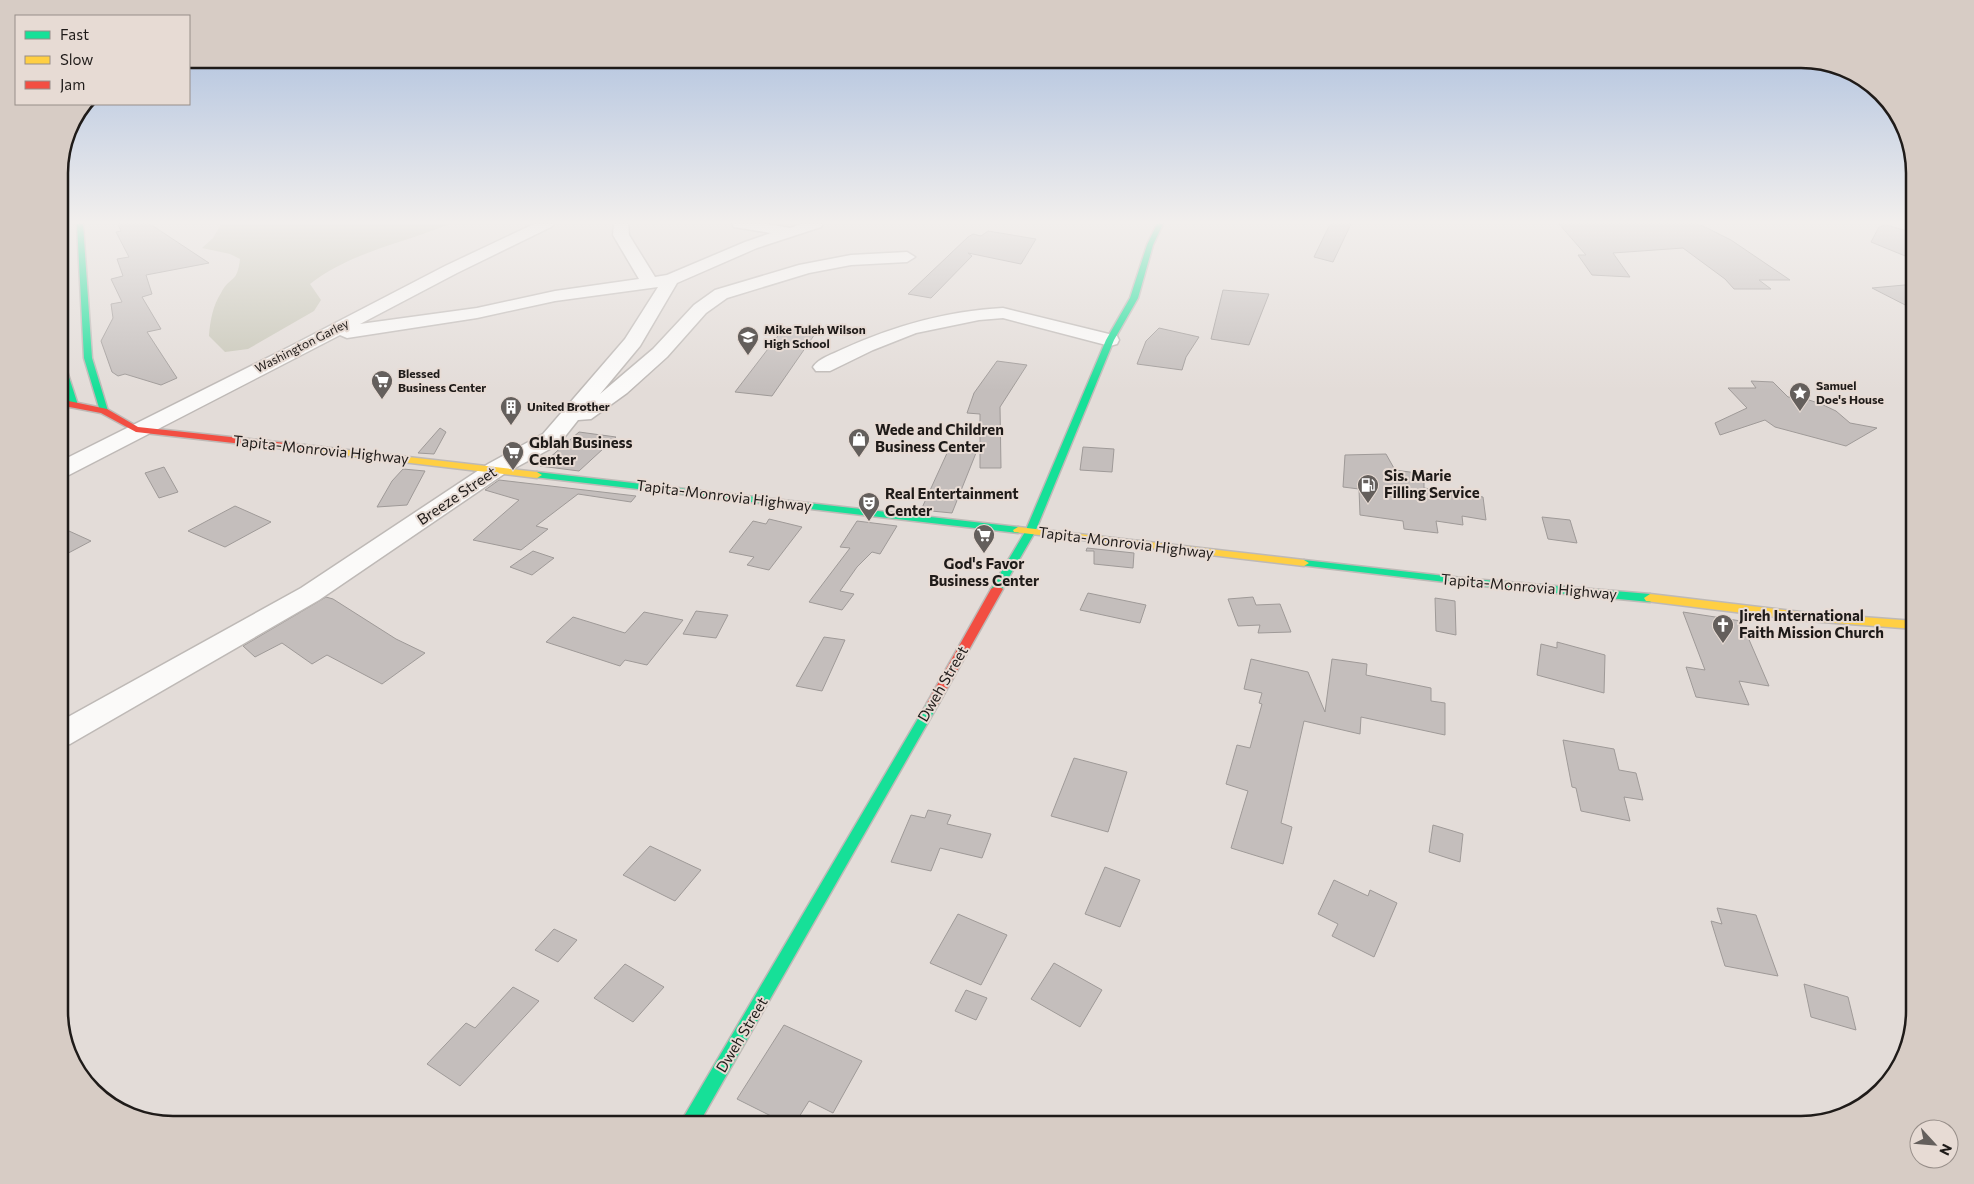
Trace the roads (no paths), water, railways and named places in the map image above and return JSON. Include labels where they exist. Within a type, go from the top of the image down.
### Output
[{"type":"main road","points":[[83,279],[88,358],[104,411]]},
{"type":"main road","name":"Dweh Street","points":[[693,1116],[782,966],[1030,532],[1110,340],[1134,298],[1140,279]]},
{"type":"main road","points":[[68,386],[74,405]]},
{"type":"main road","name":"Tapita-Monrovia Highway","points":[[68,404],[104,411],[136,429],[1471,582],[1671,600],[1809,617],[1906,624]]},
{"type":"street","name":"Washington Garley","points":[[68,466],[136,429],[295,351],[431,279]]},
{"type":"street","points":[[295,351],[329,336],[384,325],[477,313],[555,296],[619,289],[664,279]]},
{"type":"street","points":[[551,439],[620,389],[660,353],[700,309],[721,294],[736,288],[776,279]]},
{"type":"street","name":"Breeze Street","points":[[68,731],[310,594],[496,469],[551,439],[632,342],[660,281]]},
{"type":"street","points":[[823,367],[888,335],[939,322],[987,314],[1003,313],[1110,340]]},
{"type":"place","name":"Mike Tuleh Wilson High School","points":[[748,356]]},
{"type":"place","name":"Blessed Business Center","points":[[382,400]]},
{"type":"place","name":"Samuel Doe's House","points":[[1800,412]]},
{"type":"place","name":"United Brother","points":[[511,426]]},
{"type":"place","name":"Wede and Children Business Center","points":[[859,458]]},
{"type":"place","name":"Gblah Business Center","points":[[513,471]]},
{"type":"place","name":"Sis. Marie Filling Service","points":[[1368,504]]},
{"type":"place","name":"Real Entertainment Center","points":[[869,522]]},
{"type":"place","name":"God's Favor Business Center","points":[[984,554]]},
{"type":"place","name":"Jireh International Faith Mission Church","points":[[1723,644]]}]
